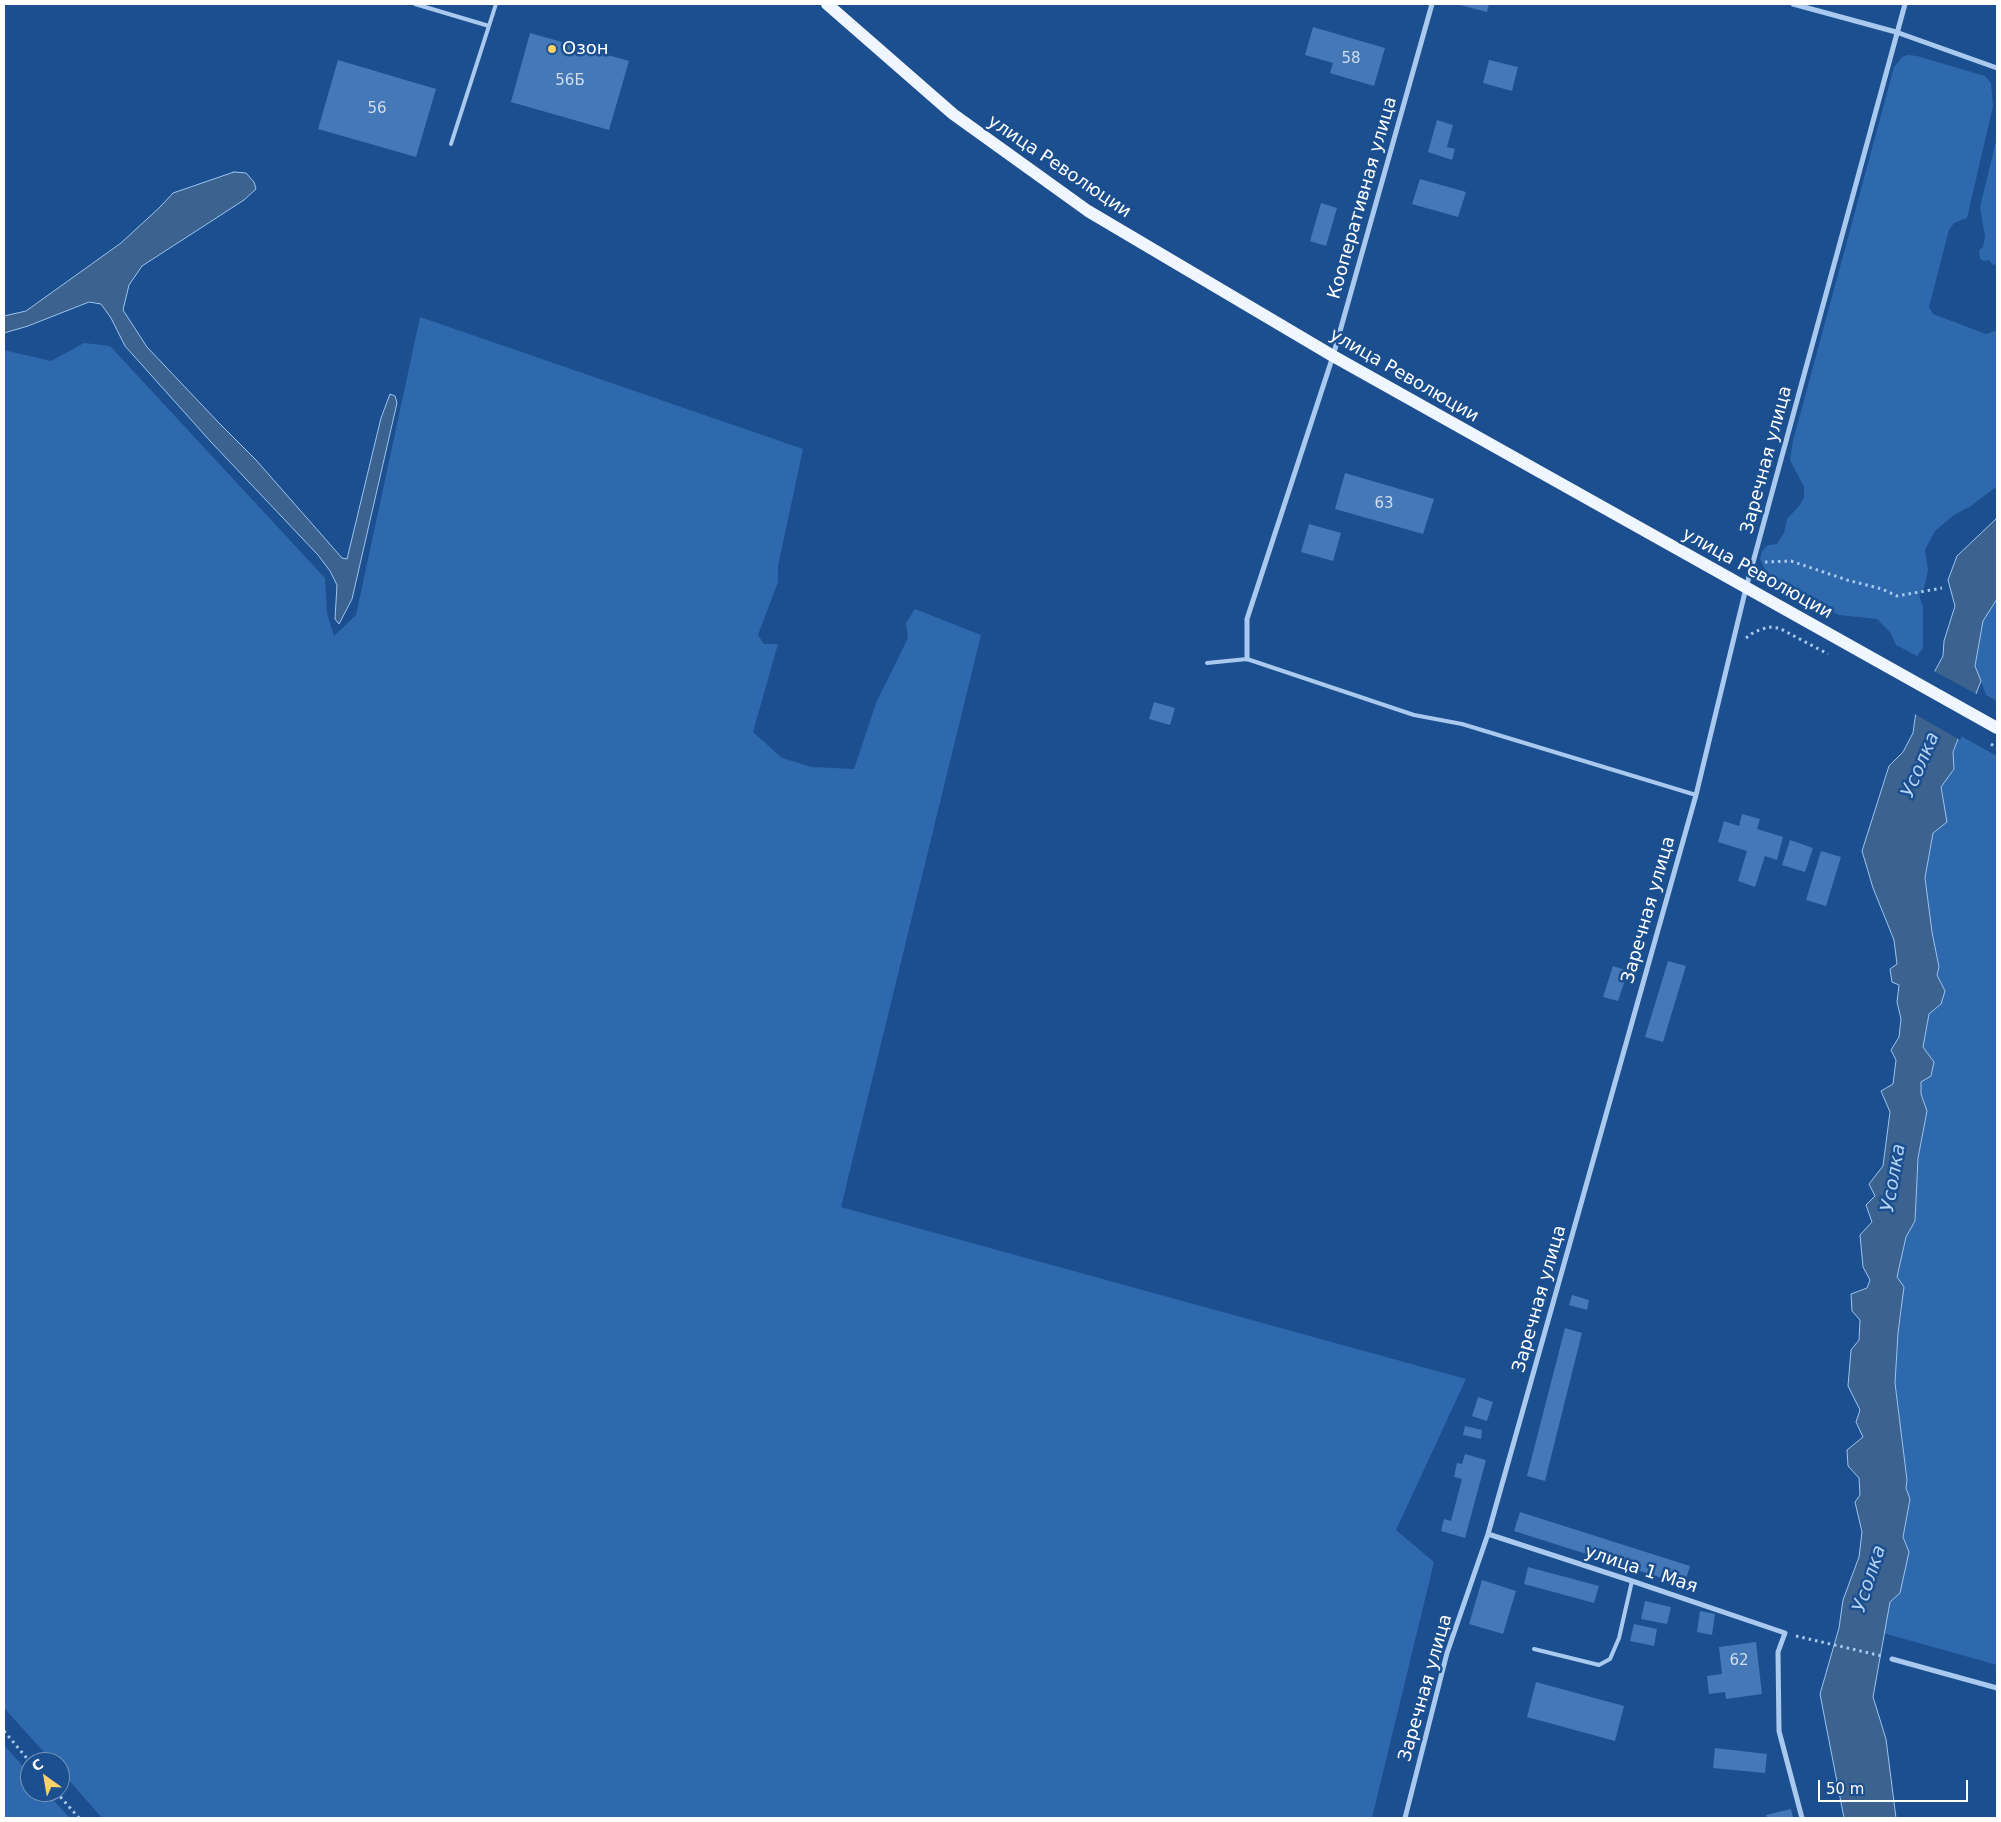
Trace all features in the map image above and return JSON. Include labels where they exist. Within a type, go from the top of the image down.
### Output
[{"type":"main road","name":"улица Революции","points":[[827,4],[953,114],[1072,200],[1333,356],[1997,728]]},
{"type":"street","name":"Кооперативная улица","points":[[1247,659],[1247,619],[1333,356],[1432,4]]},
{"type":"street","points":[[1793,4],[1896,32],[1997,68]]},
{"type":"street","name":"Заречная улица","points":[[1405,1818],[1446,1653],[1488,1534],[1696,795],[1746,588],[1905,4]]},
{"type":"street","name":"улица 1 Мая","points":[[1488,1534],[1785,1633]]},
{"type":"street","points":[[1785,1633],[1778,1652],[1779,1731],[1802,1818]]},
{"type":"street","points":[[1892,1659],[1997,1688]]},
{"type":"lane","points":[[415,4],[489,26]]},
{"type":"lane","points":[[451,144],[496,4]]},
{"type":"lane","points":[[1207,663],[1247,659],[1414,715],[1462,724],[1696,795]]},
{"type":"lane","points":[[1534,1649],[1599,1665],[1610,1658],[1619,1638],[1632,1581]]},
{"type":"path","points":[[1754,562],[1791,561],[1847,580],[1882,589],[1897,596],[1942,588]]},
{"type":"path","points":[[1730,654],[1743,640],[1754,632],[1768,627],[1779,628],[1829,655]]},
{"type":"path","points":[[1785,1633],[1892,1659]]},
{"type":"path","points":[[4,1732],[21,1752]]},
{"type":"path","points":[[65,1802],[79,1818]]},
{"type":"shaded area","points":[[1908,55],[1985,76],[1991,83],[1993,106],[1967,218],[1954,223],[1949,230],[1929,307],[1933,314],[1986,334],[1997,330],[1997,486],[1971,506],[1954,515],[1935,531],[1925,550],[1928,570],[1924,588],[1919,595],[1923,607],[1923,648],[1917,656],[1896,645],[1890,632],[1877,619],[1839,615],[1774,579],[1765,570],[1760,559],[1762,551],[1768,545],[1777,544],[1784,533],[1787,519],[1800,505],[1804,497],[1804,487],[1790,460],[1793,441],[1894,67],[1902,57]]},
{"type":"shaded area","points":[[1997,137],[1997,264],[1993,265],[1989,260],[1983,261],[1980,258],[1979,250],[1983,247],[1985,237],[1980,207]]},
{"type":"shaded area","points":[[420,317],[803,449],[778,566],[778,582],[758,635],[764,644],[778,644],[753,732],[782,758],[812,767],[854,769],[876,703],[908,638],[906,623],[915,609],[981,635],[841,1207],[1466,1379],[1396,1530],[1434,1562],[1372,1818],[102,1818],[70,1781],[70,1752],[44,1752],[4,1708],[4,350],[51,361],[84,343],[110,346],[325,578],[327,613],[334,636],[356,615]]},
{"type":"shaded area","points":[[1997,599],[1997,701],[1986,695],[1975,666],[1983,621]]},
{"type":"shaded area","points":[[1959,735],[1997,756],[1997,1665],[1883,1633],[1890,1602],[1909,1552],[1903,1537],[1910,1499],[1906,1488],[1907,1480],[1895,1383],[1898,1333],[1902,1309],[1897,1277],[1906,1237],[1915,1221],[1918,1158],[1927,1111],[1921,1094],[1921,1082],[1934,1062],[1923,1047],[1929,1014],[1941,1004],[1936,975],[1939,967],[1925,878],[1933,833],[1947,822],[1941,787],[1954,769],[1953,752]]},
{"type":"shaded area","points":[[4,1745],[20,1763],[20,1802],[55,1802],[70,1818],[4,1818]]},
{"type":"water","points":[[234,172],[246,173],[254,182],[256,189],[244,200],[142,266],[129,285],[123,310],[147,347],[256,460],[342,558],[347,559],[381,418],[390,394],[395,396],[397,403],[352,599],[339,624],[335,619],[337,585],[330,571],[318,555],[211,442],[125,346],[111,318],[101,304],[89,302],[28,326],[4,333],[4,316],[26,311],[121,243],[173,193]]},
{"type":"water","name":"Усолка","points":[[1997,518],[1997,599],[1983,621],[1975,666],[1981,681],[1953,752],[1954,769],[1941,787],[1947,822],[1933,833],[1925,878],[1939,967],[1937,975],[1945,991],[1941,1004],[1929,1014],[1923,1047],[1934,1062],[1931,1076],[1921,1082],[1921,1094],[1927,1111],[1918,1158],[1915,1221],[1906,1237],[1897,1277],[1904,1287],[1898,1333],[1895,1383],[1907,1480],[1906,1488],[1910,1499],[1903,1537],[1909,1552],[1900,1593],[1890,1602],[1873,1697],[1886,1739],[1896,1818],[1844,1818],[1820,1694],[1839,1628],[1843,1600],[1859,1557],[1862,1532],[1855,1502],[1860,1495],[1859,1478],[1848,1466],[1847,1450],[1863,1437],[1856,1422],[1860,1410],[1848,1386],[1851,1350],[1859,1340],[1860,1320],[1852,1311],[1851,1294],[1867,1288],[1870,1280],[1863,1267],[1860,1235],[1872,1222],[1866,1205],[1875,1196],[1869,1184],[1883,1166],[1890,1112],[1881,1091],[1893,1084],[1896,1060],[1891,1050],[1899,1037],[1901,1019],[1897,1002],[1899,985],[1892,982],[1890,969],[1897,964],[1894,940],[1873,888],[1862,851],[1889,766],[1903,752],[1913,733],[1917,704],[1943,656],[1944,641],[1955,606],[1948,580],[1957,556]]},
{"type":"pier","points":[[1932,670],[1978,695],[1960,740],[1913,713],[1915,703]]},
{"type":"building","points":[[1456,4],[1489,4],[1487,12]]},
{"type":"building","points":[[1313,27],[1385,48],[1374,86],[1330,73],[1333,63],[1305,55]]},
{"type":"building","points":[[530,33],[629,61],[609,130],[511,102]]},
{"type":"building","points":[[338,60],[436,89],[416,157],[318,129]]},
{"type":"building","points":[[1489,60],[1518,67],[1512,91],[1483,83]]},
{"type":"building","points":[[1437,120],[1453,125],[1447,147],[1455,149],[1452,160],[1428,152]]},
{"type":"building","points":[[1420,179],[1466,192],[1458,217],[1412,204]]},
{"type":"building","points":[[1321,203],[1337,208],[1326,246],[1310,241]]},
{"type":"building","points":[[1345,473],[1434,499],[1423,534],[1335,509]]},
{"type":"building","points":[[1309,524],[1341,533],[1333,561],[1301,552]]},
{"type":"building","points":[[1154,702],[1175,708],[1170,725],[1149,719]]},
{"type":"building","points":[[1742,814],[1760,819],[1757,829],[1783,837],[1777,860],[1765,856],[1755,887],[1738,881],[1747,851],[1718,842],[1724,821],[1739,826]]},
{"type":"building","points":[[1790,840],[1813,848],[1805,872],[1782,865]]},
{"type":"building","points":[[1821,851],[1841,857],[1826,906],[1806,900]]},
{"type":"building","points":[[1668,961],[1686,966],[1663,1042],[1645,1037]]},
{"type":"building","points":[[1613,966],[1628,971],[1618,1001],[1603,997]]},
{"type":"building","points":[[1572,1295],[1589,1300],[1587,1310],[1569,1305]]},
{"type":"building","points":[[1565,1328],[1582,1333],[1545,1481],[1527,1476]]},
{"type":"building","points":[[1478,1397],[1493,1402],[1487,1421],[1472,1416]]},
{"type":"building","points":[[1465,1426],[1482,1430],[1481,1439],[1463,1435]]},
{"type":"building","points":[[1465,1454],[1486,1460],[1465,1538],[1441,1531],[1444,1519],[1451,1521],[1462,1479],[1454,1477],[1457,1463],[1462,1464]]},
{"type":"building","points":[[1520,1512],[1690,1566],[1684,1585],[1514,1531]]},
{"type":"building","points":[[1528,1567],[1599,1586],[1594,1603],[1524,1584]]},
{"type":"building","points":[[1482,1580],[1516,1591],[1503,1634],[1469,1624]]},
{"type":"building","points":[[1645,1601],[1671,1607],[1667,1624],[1641,1619]]},
{"type":"building","points":[[1700,1611],[1715,1614],[1712,1635],[1697,1632]]},
{"type":"building","points":[[1634,1624],[1657,1629],[1654,1646],[1630,1641]]},
{"type":"building","points":[[1756,1642],[1762,1694],[1726,1699],[1725,1692],[1709,1694],[1707,1676],[1722,1674],[1719,1647]]},
{"type":"building","points":[[1536,1682],[1624,1706],[1615,1741],[1527,1717]]},
{"type":"building","points":[[1715,1748],[1767,1754],[1765,1773],[1713,1768]]},
{"type":"building","points":[[1791,1809],[1793,1818],[1767,1818],[1766,1815]]},
{"type":"place","name":"Озон","points":[[552,49]]}]
